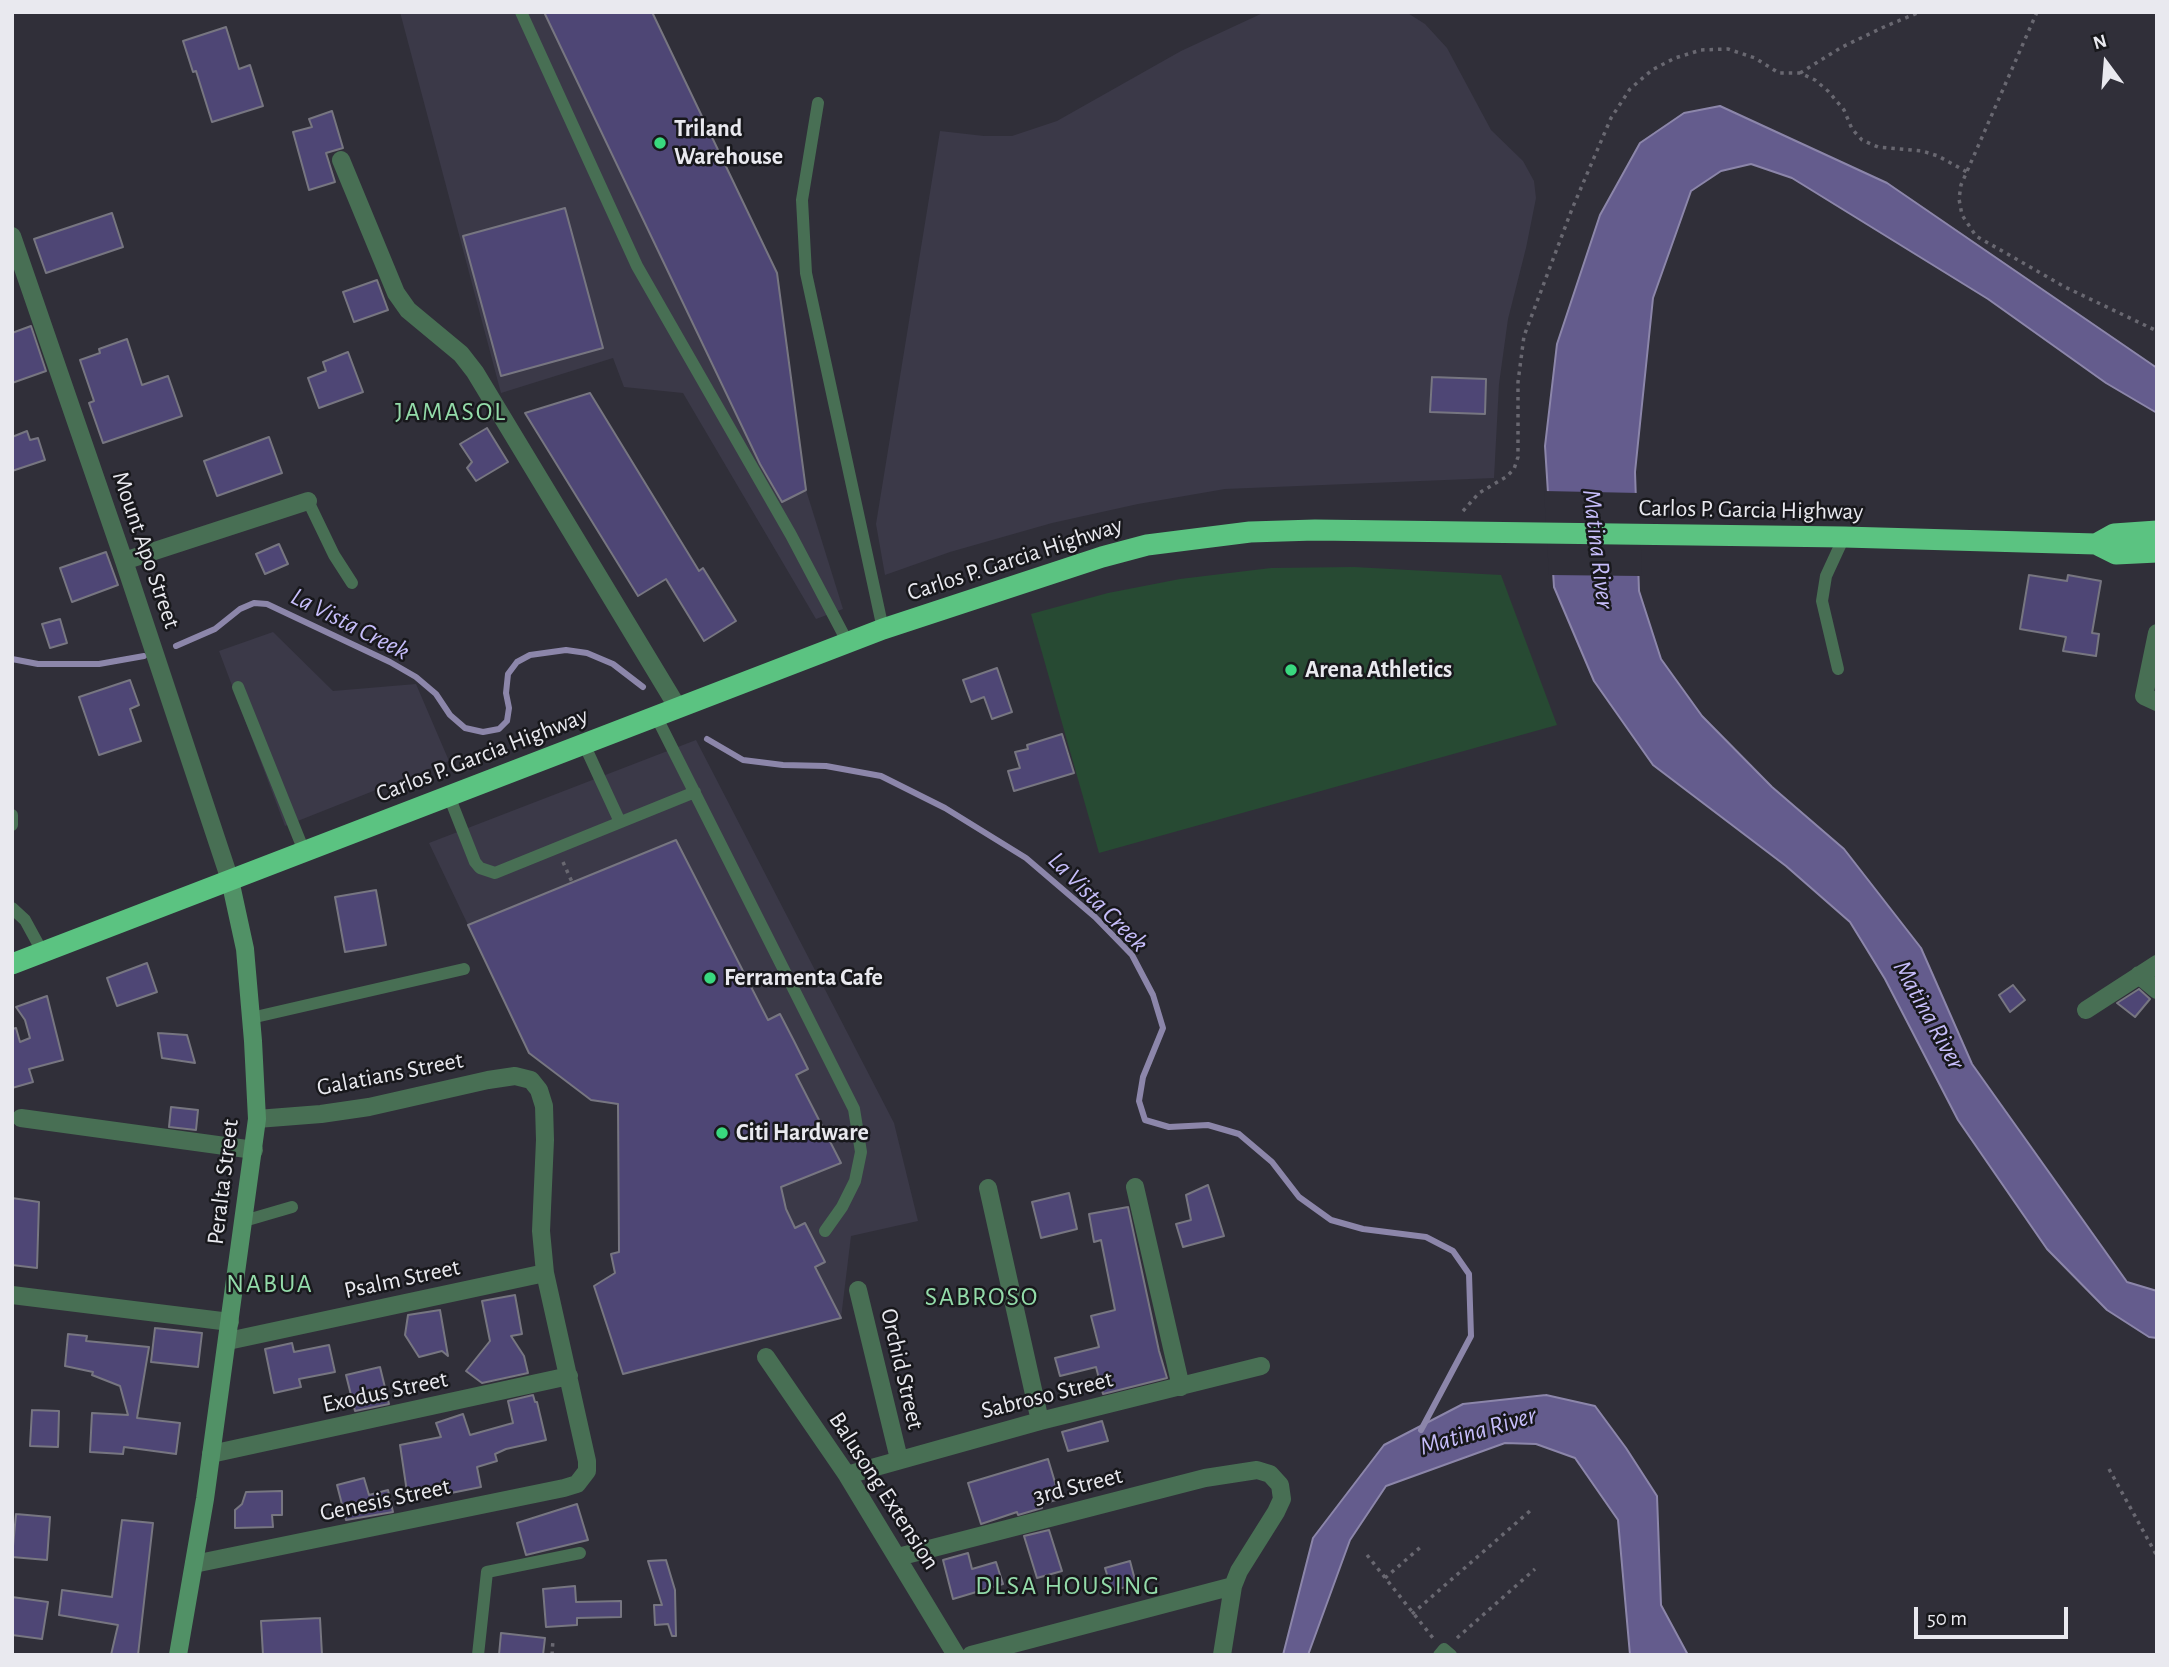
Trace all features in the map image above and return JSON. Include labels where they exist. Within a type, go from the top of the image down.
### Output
[{"type":"highway","name":"Carlos P. Garcia Highway","points":[[12,964],[883,629],[1101,557],[1147,545],[1250,532],[1315,530],[1844,537],[2096,544],[2116,554],[2157,552]]},
{"type":"highway","name":"Carlos P. Garcia Highway","points":[[2096,544],[2114,534],[2157,531]]},
{"type":"street","points":[[341,160],[396,293],[408,310],[461,354],[475,372],[678,708]]},
{"type":"street","name":"Mount Apo Street","points":[[12,236],[230,880]]},
{"type":"street","points":[[124,561],[308,501]]},
{"type":"street","points":[[2150,699],[2157,632]]},
{"type":"street","name":"Peralta Street","points":[[178,1655],[228,1341],[257,1119],[245,949],[230,880]]},
{"type":"street","points":[[2086,1010],[2157,964]]},
{"type":"street","points":[[2139,975],[2157,990]]},
{"type":"street","name":"Galatians Street","points":[[257,1119],[369,1107],[515,1076],[531,1080],[540,1090],[544,1106],[541,1231],[545,1273]]},
{"type":"street","points":[[21,1118],[254,1150]]},
{"type":"street","points":[[1135,1187],[1181,1387]]},
{"type":"street","points":[[988,1188],[1040,1421]]},
{"type":"street","points":[[545,1273],[569,1377]]},
{"type":"street","name":"Psalm Street","points":[[228,1341],[545,1273]]},
{"type":"street","name":"Orchid Street","points":[[858,1290],[899,1459]]},
{"type":"street","points":[[12,1296],[230,1322]]},
{"type":"street","name":"Balusong Extension","points":[[766,1357],[847,1475],[956,1655]]},
{"type":"street","name":"Sabroso Street","points":[[847,1475],[1040,1421],[1261,1366]]},
{"type":"street","name":"Exodus Street","points":[[211,1454],[569,1377]]},
{"type":"street","name":"Genesis Street","points":[[194,1564],[564,1489],[577,1484],[587,1471],[587,1461],[569,1377]]},
{"type":"street","name":"3rd Street","points":[[898,1557],[1205,1478],[1250,1471],[1270,1474],[1280,1485],[1282,1499],[1239,1571],[1233,1586]]},
{"type":"street","points":[[971,1655],[1233,1586],[1222,1655]]},
{"type":"lane","points":[[521,12],[637,266],[791,535],[848,643]]},
{"type":"lane","points":[[818,103],[802,200],[806,273],[883,629]]},
{"type":"lane","points":[[308,501],[334,555],[352,583]]},
{"type":"lane","points":[[1838,669],[1822,601],[1826,576],[1844,537]]},
{"type":"lane","points":[[238,687],[304,851]]},
{"type":"lane","points":[[656,716],[854,1109],[861,1152],[855,1181],[825,1231]]},
{"type":"lane","points":[[584,744],[620,822]]},
{"type":"lane","points":[[449,796],[475,862],[480,868],[495,873],[695,792]]},
{"type":"lane","points":[[12,815],[12,825]]},
{"type":"lane","points":[[12,908],[24,920],[43,953]]},
{"type":"lane","points":[[251,1018],[464,969]]},
{"type":"lane","points":[[244,1221],[292,1207]]},
{"type":"lane","points":[[478,1655],[487,1572],[580,1553]]},
{"type":"path","points":[[1800,73],[1842,47],[1920,12]]},
{"type":"path","points":[[2037,12],[1961,185],[1959,199],[1962,215],[1976,236],[2065,287],[2157,331]]},
{"type":"path","points":[[1457,532],[1461,514],[1469,502],[1514,469],[1518,457],[1518,382],[1524,336],[1611,118],[1630,89],[1652,70],[1675,58],[1701,50],[1728,49],[1755,58],[1779,73],[1800,73],[1815,80],[1844,110],[1852,129],[1861,141],[1878,147],[1923,151],[1967,172]]},
{"type":"path","points":[[557,848],[572,882]]},
{"type":"path","points":[[2109,1469],[2157,1556]]},
{"type":"path","points":[[1412,1614],[1531,1510]]},
{"type":"path","points":[[1385,1578],[1423,1545]]},
{"type":"path","points":[[1367,1555],[1445,1653],[1535,1569]]},
{"type":"path","points":[[552,1655],[554,1639]]},
{"type":"shaded area","points":[[400,12],[652,12],[777,273],[806,490],[843,609],[816,619],[683,393],[624,387],[613,358],[501,393]]},
{"type":"shaded area","points":[[1265,12],[1406,12],[1425,24],[1447,48],[1491,130],[1523,161],[1534,181],[1536,198],[1508,319],[1499,384],[1494,478],[1225,489],[1052,523],[950,552],[885,575],[876,524],[940,131],[1012,136],[1057,121],[1181,51]]},
{"type":"shaded area","points":[[273,632],[333,691],[416,684],[449,761],[285,826],[219,651]]},
{"type":"shaded area","name":"Citi Hardware","points":[[696,740],[894,1123],[918,1221],[851,1236],[841,1318],[623,1374],[594,1286],[615,1273],[611,1254],[619,1251],[618,1105],[591,1100],[529,1053],[429,843]]},
{"type":"green space","name":"Arena Athletics","points":[[1354,567],[1501,575],[1557,725],[1099,853],[1031,614],[1108,593],[1180,579],[1271,568]]},
{"type":"water","name":"Matina River","points":[[1720,106],[1887,183],[2157,368],[2157,413],[2106,383],[1988,299],[1792,178],[1751,164],[1721,171],[1691,191],[1653,298],[1635,472],[1639,591],[1661,659],[1702,716],[1772,787],[1844,849],[1921,948],[1972,1064],[2127,1282],[2157,1291],[2157,1338],[2149,1337],[2107,1310],[2047,1249],[1958,1120],[1885,979],[1850,922],[1786,866],[1653,765],[1594,681],[1554,587],[1545,446],[1557,344],[1600,215],[1640,143],[1684,113]]},
{"type":"water","name":"Matina River","points":[[1546,1395],[1595,1406],[1657,1496],[1661,1605],[1688,1655],[1630,1655],[1618,1520],[1575,1458],[1536,1444],[1505,1443],[1386,1486],[1350,1540],[1308,1655],[1283,1655],[1313,1538],[1384,1445],[1463,1404]]},
{"type":"pier","points":[[1544,491],[1639,493],[1642,576],[1549,575]]},
{"type":"building","name":"Triland Warehouse","points":[[544,12],[652,12],[777,273],[806,490],[782,502],[760,464]]},
{"type":"building","points":[[226,27],[239,69],[250,65],[263,106],[212,122],[196,71],[193,72],[183,41]]},
{"type":"building","points":[[332,111],[343,148],[326,153],[335,182],[309,190],[293,132],[312,127],[309,119]]},
{"type":"building","points":[[565,208],[603,348],[501,376],[463,236]]},
{"type":"building","points":[[112,213],[123,247],[46,273],[34,239]]},
{"type":"building","points":[[377,280],[388,310],[354,322],[343,292]]},
{"type":"building","points":[[31,326],[46,371],[12,383],[12,333]]},
{"type":"building","points":[[127,339],[142,385],[168,376],[182,416],[103,443],[89,403],[94,401],[80,360],[100,353],[99,349]]},
{"type":"building","points":[[348,352],[363,392],[319,408],[308,378],[326,371],[323,362]]},
{"type":"building","points":[[1432,377],[1486,379],[1485,414],[1430,412]]},
{"type":"building","points":[[590,393],[699,571],[703,568],[736,621],[704,641],[666,579],[638,596],[525,413]]},
{"type":"building","points":[[487,428],[508,462],[476,481],[467,468],[472,462],[460,444]]},
{"type":"building","points":[[27,431],[30,440],[38,438],[45,460],[12,471],[12,437]]},
{"type":"building","points":[[269,437],[282,473],[217,496],[204,461]]},
{"type":"building","points":[[279,544],[288,564],[265,574],[256,554]]},
{"type":"building","points":[[106,552],[118,585],[72,602],[60,568]]},
{"type":"building","points":[[2029,575],[2067,581],[2068,575],[2101,581],[2092,633],[2099,634],[2096,656],[2063,651],[2066,637],[2020,629]]},
{"type":"building","points":[[60,619],[67,643],[50,648],[42,624]]},
{"type":"building","points":[[997,668],[1012,712],[992,719],[984,697],[971,702],[963,680]]},
{"type":"building","points":[[130,680],[139,705],[130,709],[141,741],[99,755],[79,697]]},
{"type":"building","points":[[1062,734],[1074,773],[1014,791],[1008,771],[1020,768],[1015,752],[1028,749],[1027,745]]},
{"type":"building","name":"Citi Hardware","points":[[676,840],[768,1020],[780,1014],[794,1041],[808,1069],[796,1075],[841,1163],[781,1187],[786,1209],[795,1228],[805,1223],[825,1262],[815,1267],[841,1318],[623,1374],[594,1286],[615,1273],[611,1254],[619,1252],[618,1104],[591,1100],[529,1053],[468,925]]},
{"type":"building","points":[[376,890],[386,945],[345,952],[335,897]]},
{"type":"building","points":[[147,963],[157,992],[117,1006],[107,978]]},
{"type":"building","points":[[2013,985],[2025,1000],[2010,1012],[1999,995]]},
{"type":"building","points":[[2139,989],[2150,999],[2135,1017],[2117,1003]]},
{"type":"building","points":[[47,996],[63,1060],[29,1069],[33,1082],[12,1088],[12,1029],[16,1028],[20,1042],[30,1038],[25,1020],[16,1007]]},
{"type":"building","points":[[158,1033],[187,1035],[195,1063],[162,1058]]},
{"type":"building","points":[[171,1107],[198,1110],[196,1130],[169,1127]]},
{"type":"building","points":[[1208,1185],[1224,1236],[1183,1247],[1176,1224],[1191,1220],[1186,1195]]},
{"type":"building","points":[[1069,1193],[1077,1229],[1041,1238],[1032,1202]]},
{"type":"building","points":[[12,1198],[39,1202],[37,1268],[12,1265]]},
{"type":"building","points":[[1128,1207],[1167,1378],[1103,1394],[1096,1367],[1060,1376],[1055,1358],[1099,1347],[1091,1316],[1115,1310],[1101,1240],[1094,1242],[1089,1214]]},
{"type":"building","points":[[515,1295],[522,1334],[511,1336],[524,1356],[528,1373],[482,1383],[466,1371],[490,1341],[482,1301]]},
{"type":"building","points":[[440,1310],[448,1356],[442,1351],[419,1357],[405,1335],[408,1315]]},
{"type":"building","points":[[155,1328],[202,1333],[198,1367],[151,1362]]},
{"type":"building","points":[[68,1334],[87,1336],[86,1341],[149,1347],[137,1418],[180,1423],[176,1454],[124,1447],[123,1454],[90,1452],[92,1413],[128,1415],[120,1386],[92,1375],[93,1372],[65,1366]]},
{"type":"building","points":[[292,1343],[294,1352],[329,1345],[335,1372],[299,1379],[301,1387],[274,1393],[265,1349]]},
{"type":"building","points":[[380,1367],[389,1404],[355,1411],[346,1375]]},
{"type":"building","points":[[533,1395],[546,1440],[506,1449],[495,1454],[497,1461],[477,1467],[481,1487],[446,1494],[444,1486],[407,1492],[400,1445],[441,1437],[436,1423],[463,1414],[470,1435],[513,1423],[508,1401]]},
{"type":"building","points":[[32,1410],[59,1411],[58,1447],[30,1446]]},
{"type":"building","points":[[1102,1421],[1108,1441],[1068,1451],[1062,1432]]},
{"type":"building","points":[[1048,1459],[1060,1499],[1041,1504],[1042,1508],[1018,1515],[1017,1512],[981,1524],[968,1483]]},
{"type":"building","points":[[364,1478],[369,1495],[388,1490],[393,1512],[346,1520],[337,1485]]},
{"type":"building","points":[[282,1491],[282,1515],[272,1515],[273,1527],[235,1528],[235,1510],[242,1504],[246,1492]]},
{"type":"building","points":[[577,1504],[588,1540],[526,1555],[517,1523]]},
{"type":"building","points":[[16,1514],[50,1517],[47,1560],[12,1557]]},
{"type":"building","points":[[122,1520],[153,1523],[138,1655],[111,1655],[118,1625],[59,1615],[62,1590],[112,1597]]},
{"type":"building","points":[[1049,1530],[1062,1571],[1037,1578],[1024,1536]]},
{"type":"building","points":[[968,1553],[972,1569],[996,1562],[1003,1584],[953,1599],[943,1560]]},
{"type":"building","points":[[666,1560],[675,1590],[676,1636],[672,1636],[668,1624],[655,1625],[654,1605],[662,1605],[648,1561]]},
{"type":"building","points":[[1130,1561],[1136,1584],[1112,1591],[1105,1568]]},
{"type":"building","points":[[575,1586],[576,1602],[621,1601],[621,1617],[577,1618],[577,1625],[546,1627],[543,1589]]},
{"type":"building","points":[[12,1597],[48,1602],[42,1639],[12,1635]]},
{"type":"building","points":[[320,1618],[322,1655],[263,1655],[261,1621]]},
{"type":"building","points":[[501,1633],[545,1638],[543,1655],[499,1655]]},
{"type":"waterway","name":"La Vista Creek","points":[[176,646],[215,629],[240,609],[254,603],[267,604],[416,677],[436,694],[450,715],[465,728],[483,732],[499,729],[507,721],[508,674],[517,662],[530,655],[566,650],[587,653],[613,664],[643,687]]},
{"type":"waterway","name":"La Vista Creek","points":[[12,659],[38,664],[99,664],[144,656]]},
{"type":"waterway","name":"La Vista Creek","points":[[707,739],[743,760],[783,765],[826,766],[881,776],[945,808],[1026,858],[1095,917],[1132,955],[1153,995],[1163,1028],[1143,1077],[1139,1101],[1145,1120],[1169,1127],[1208,1125],[1239,1134],[1272,1162],[1299,1197],[1331,1220],[1363,1229],[1426,1237],[1453,1251],[1469,1274],[1471,1336],[1421,1430]]},
{"type":"place","name":"Triland Warehouse","points":[[660,143]]},
{"type":"place","name":"Arena Athletics","points":[[1291,670]]},
{"type":"place","name":"Ferramenta Cafe","points":[[710,978]]},
{"type":"place","name":"Citi Hardware","points":[[722,1133]]},
{"type":"district","name":"JAMASOL","points":[[451,412]]},
{"type":"district","name":"NABUA","points":[[270,1284]]},
{"type":"district","name":"SABROSO","points":[[982,1297]]},
{"type":"district","name":"DLSA HOUSING","points":[[1068,1586]]}]
